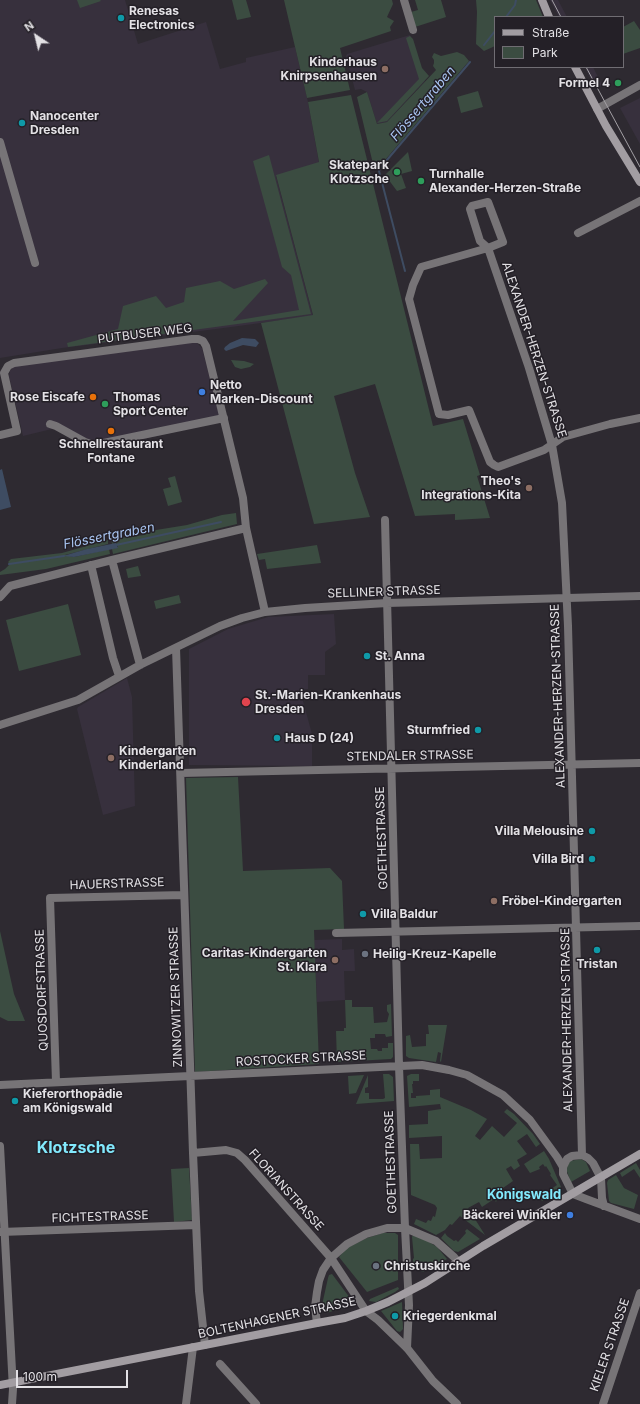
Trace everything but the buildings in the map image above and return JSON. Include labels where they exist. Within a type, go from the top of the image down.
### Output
[{"type":"street","points":[[404,0],[413,30]]},
{"type":"street","points":[[542,0],[549,16]]},
{"type":"street","points":[[576,68],[597,109],[640,182]]},
{"type":"street","points":[[597,109],[640,85]]},
{"type":"street","points":[[0,142],[35,263]]},
{"type":"street","points":[[578,233],[640,201]]},
{"type":"street","name":"ALEXANDER-HERZEN-STRASSE","points":[[552,445],[544,450],[498,467],[494,466],[490,462],[469,410],[448,415],[439,414],[409,299],[413,284],[421,267],[488,248],[503,242],[488,202],[472,206],[470,209],[480,241],[488,248],[529,368],[552,445],[562,503],[567,599],[582,1155]]},
{"type":"street","name":"PUTBUSER WEG","points":[[0,435],[18,431],[4,373],[8,366],[14,363],[192,339],[203,341],[206,346],[243,498],[246,528],[265,612]]},
{"type":"street","points":[[50,424],[94,445],[224,418]]},
{"type":"street","points":[[552,445],[564,437],[610,424],[640,418]]},
{"type":"street","name":"GOETHESTRASSE","points":[[385,520],[405,1228],[409,1291],[407,1348]]},
{"type":"street","points":[[0,597],[10,586],[246,528]]},
{"type":"street","points":[[112,560],[140,665]]},
{"type":"street","points":[[91,565],[114,658],[120,676]]},
{"type":"street","name":"SELLINER STRASSE","points":[[0,725],[72,703],[140,665],[220,626],[265,612],[305,608],[387,604],[640,596]]},
{"type":"street","name":"ZINNOWITZER STRASSE","points":[[176,648],[196,1225],[200,1298],[205,1345]]},
{"type":"street","name":"STENDALER STRASSE","points":[[181,772],[640,763]]},
{"type":"street","name":"HAUERSTRASSE","points":[[50,898],[184,895]]},
{"type":"street","name":"QUOSDORFSTRASSE","points":[[50,898],[56,1082]]},
{"type":"street","points":[[336,934],[397,931],[640,926]]},
{"type":"street","name":"ROSTOCKER STRASSE","points":[[0,1085],[422,1065],[448,1070],[467,1076],[503,1096],[530,1120],[563,1167]]},
{"type":"street","points":[[0,1146],[2,1232],[13,1382],[12,1404]]},
{"type":"street","name":"FLORIANSTRASSE","points":[[193,1152],[226,1150],[237,1153],[245,1160],[331,1258],[366,1312]]},
{"type":"street","name":"BOLTENHAGENER STRASSE","points":[[0,1385],[317,1324],[366,1312],[409,1291],[640,1154]]},
{"type":"street","points":[[604,1206],[601,1178],[593,1164],[588,1158],[582,1155],[572,1156],[567,1160],[563,1167],[563,1174],[573,1194],[604,1206],[640,1219]]},
{"type":"street","name":"FICHTESTRASSE","points":[[2,1232],[196,1225]]},
{"type":"street","points":[[317,1324],[315,1307],[319,1281],[323,1270],[331,1258],[347,1244],[366,1234],[387,1228],[405,1228],[436,1241],[458,1262]]},
{"type":"street","name":"KIELER STRASSE","points":[[603,1404],[640,1293]]},
{"type":"street","points":[[366,1312],[383,1324],[407,1348],[433,1381],[456,1404]]},
{"type":"street","points":[[186,1404],[193,1347]]},
{"type":"street","points":[[220,1364],[256,1404]]},
{"type":"shaded area","points":[[0,0],[125,0],[138,44],[206,22],[220,69],[246,62],[246,58],[295,47],[308,102],[319,163],[276,176],[313,316],[62,348],[0,358]]},
{"type":"shaded area","points":[[550,0],[558,0],[566,16],[558,16]]},
{"type":"shaded area","name":"Kinderhaus Knirpsenhausen","points":[[410,35],[425,81],[387,122],[377,124],[367,92],[361,89],[355,90],[346,56],[347,54]]},
{"type":"shaded area","points":[[585,68],[594,68],[602,85],[595,88]]},
{"type":"shaded area","points":[[640,98],[640,144],[620,108]]},
{"type":"shaded area","points":[[196,342],[202,348],[221,422],[102,448],[93,448],[56,428],[23,436],[9,376],[10,371],[14,366]]},
{"type":"shaded area","name":"St.-Marien-Krankenhaus Dresden","points":[[334,614],[336,644],[325,652],[325,675],[308,675],[308,689],[300,690],[312,734],[312,766],[189,765],[189,649],[228,629],[268,617]]},
{"type":"shaded area","name":"Kindergarten Kinderland","points":[[127,678],[132,697],[135,806],[103,815],[77,709]]},
{"type":"shaded area","name":"Caritas-Kindergarten St. Klara","points":[[342,939],[342,950],[354,949],[355,971],[344,971],[345,1000],[317,1002],[314,940]]},
{"type":"green space","points":[[77,0],[100,0],[101,1],[80,8]]},
{"type":"green space","points":[[232,0],[246,0],[251,17],[237,20]]},
{"type":"green space","points":[[284,0],[392,0],[393,4],[387,17],[394,21],[390,27],[391,31],[340,48],[350,90],[307,98]]},
{"type":"green space","points":[[415,0],[441,0],[446,17],[415,27],[411,12],[418,10]]},
{"type":"green space","points":[[476,0],[536,0],[543,16],[494,16],[494,46],[484,51],[476,44]]},
{"type":"green space","points":[[634,21],[640,30],[640,48],[624,54],[624,26]]},
{"type":"green space","points":[[410,36],[413,39],[422,68],[429,76],[387,121],[377,123],[419,79],[406,38]]},
{"type":"green space","points":[[457,52],[464,55],[469,61],[380,166],[374,168],[357,97],[367,92],[377,124],[387,122],[436,70],[433,66],[434,60],[432,57],[434,53],[441,56]]},
{"type":"green space","points":[[478,91],[483,107],[461,113],[457,97]]},
{"type":"green space","points":[[351,95],[433,426],[463,419],[480,475],[477,476],[490,518],[455,520],[455,514],[415,516],[375,384],[334,396],[355,473],[370,517],[314,524],[261,323],[313,315],[276,175],[319,162],[308,102]]},
{"type":"green space","name":"Skatepark Klotzsche","points":[[408,152],[412,171],[401,174],[406,188],[397,191],[385,175]]},
{"type":"green space","points":[[269,155],[311,314],[68,347],[67,343],[118,329],[123,306],[156,296],[166,308],[184,302],[186,288],[220,281],[234,289],[265,279],[268,283],[233,321],[299,310],[291,275],[282,267],[253,161]]},
{"type":"green space","points":[[231,360],[244,361],[254,364],[250,367],[241,369],[235,367]]},
{"type":"green space","points":[[175,476],[182,502],[168,506],[163,489],[171,487],[168,478]]},
{"type":"green space","points":[[236,513],[237,524],[113,554],[112,549],[118,547],[116,543],[112,544],[111,539],[144,535],[156,530],[187,525],[222,515]]},
{"type":"green space","points":[[108,540],[108,544],[65,555],[74,557],[109,549],[110,554],[46,569],[0,575],[0,572],[10,564],[8,562],[11,559],[62,553]]},
{"type":"green space","points":[[317,545],[321,563],[267,569],[265,559],[259,560],[257,554]]},
{"type":"green space","points":[[138,566],[141,576],[128,578],[126,569]]},
{"type":"green space","points":[[179,595],[181,603],[156,609],[154,601]]},
{"type":"green space","points":[[68,604],[81,655],[19,671],[6,620]]},
{"type":"green space","points":[[238,777],[243,871],[330,868],[342,881],[344,929],[314,930],[319,1064],[195,1072],[186,778]]},
{"type":"green space","points":[[0,931],[14,994],[25,1021],[8,1021],[0,1017]]},
{"type":"green space","points":[[345,1000],[352,1000],[352,1007],[373,1007],[374,1023],[387,1022],[389,1014],[387,1011],[387,1005],[391,1004],[392,1036],[386,1037],[385,1034],[375,1034],[375,1038],[370,1038],[371,1049],[377,1049],[378,1051],[382,1051],[382,1048],[388,1048],[388,1043],[393,1043],[393,1057],[391,1059],[337,1062],[336,1031],[344,1031],[344,1028],[346,1028]]},
{"type":"green space","points":[[428,1025],[447,1025],[441,1062],[441,1053],[438,1052],[436,1062],[409,1058],[406,1056],[406,1036],[410,1035],[412,1047],[426,1046],[426,1034],[429,1034]]},
{"type":"green space","points":[[383,1074],[389,1074],[393,1077],[394,1101],[356,1104],[368,1075],[368,1087],[365,1088],[365,1093],[369,1093],[369,1099],[385,1098]]},
{"type":"green space","points":[[411,1074],[419,1074],[419,1081],[413,1081],[413,1093],[411,1093],[411,1098],[430,1095],[430,1090],[440,1089],[440,1097],[471,1110],[487,1119],[475,1136],[480,1140],[492,1126],[504,1137],[517,1123],[504,1112],[507,1109],[514,1114],[533,1134],[540,1144],[536,1147],[527,1134],[517,1141],[527,1154],[517,1160],[520,1166],[514,1170],[511,1166],[506,1169],[513,1181],[503,1188],[496,1202],[494,1199],[482,1207],[479,1202],[468,1208],[485,1235],[460,1216],[452,1225],[450,1224],[445,1230],[436,1235],[414,1224],[416,1219],[426,1223],[428,1220],[431,1221],[433,1216],[435,1217],[437,1208],[435,1205],[411,1195],[410,1144],[419,1144],[420,1159],[442,1158],[442,1136],[409,1138],[409,1125],[428,1124],[428,1111],[441,1109],[440,1104],[409,1107],[407,1076]]},
{"type":"green space","points":[[364,1075],[356,1093],[349,1094],[348,1076]]},
{"type":"green space","points":[[544,1151],[561,1187],[559,1191],[542,1201],[539,1196],[544,1192],[546,1195],[557,1185],[546,1166],[545,1167],[543,1164],[539,1167],[540,1169],[530,1173],[524,1164]]},
{"type":"green space","points":[[581,1159],[586,1162],[590,1171],[571,1182],[566,1169],[570,1161]]},
{"type":"green space","points":[[636,1163],[640,1170],[640,1178],[634,1169],[622,1177],[620,1173]]},
{"type":"green space","points":[[189,1168],[192,1220],[174,1222],[171,1169]]},
{"type":"green space","points":[[616,1175],[624,1188],[638,1195],[634,1209],[611,1203],[609,1201],[607,1183],[608,1180]]},
{"type":"green space","points":[[467,1229],[480,1239],[458,1252],[454,1251],[441,1238],[445,1233],[454,1241],[456,1240],[458,1242],[466,1233],[465,1231]]},
{"type":"green space","points":[[383,1233],[395,1233],[398,1235],[398,1280],[367,1292],[339,1257],[347,1248],[367,1238]]},
{"type":"green space","points":[[413,1235],[423,1238],[437,1247],[447,1259],[423,1272],[415,1268],[413,1264]]},
{"type":"green space","points":[[332,1274],[350,1298],[347,1307],[326,1313],[322,1305],[328,1278],[329,1275]]},
{"type":"green space","points":[[398,1287],[399,1289],[395,1292],[376,1302],[369,1301],[370,1299]]},
{"type":"green space","points":[[402,1302],[403,1329],[400,1332],[397,1331],[381,1311]]},
{"type":"water","points":[[242,338],[255,339],[259,343],[256,347],[243,345],[226,351],[224,349],[230,343]]},
{"type":"water","points":[[2,469],[11,507],[0,510],[0,470]]},
{"type":"water","points":[[116,543],[118,548],[74,557],[63,556],[87,549]]},
{"type":"waterway","name":"Flössertgraben","points":[[507,16],[515,5],[516,0]]},
{"type":"waterway","name":"Flössertgraben","points":[[484,45],[494,32]]},
{"type":"waterway","name":"Flössertgraben","points":[[405,271],[379,171],[470,62]]},
{"type":"waterway","name":"Flössertgraben","points":[[116,545],[221,522]]},
{"type":"waterway","name":"Flössertgraben","points":[[9,564],[64,556]]},
{"type":"tram line","points":[[552,0],[560,16]]},
{"type":"tram line","points":[[587,68],[640,167]]},
{"type":"place","name":"Renesas Electronics","points":[[121,18]]},
{"type":"place","name":"Kinderhaus Knirpsenhausen","points":[[385,69]]},
{"type":"place","name":"Formel 4","points":[[618,83]]},
{"type":"place","name":"Nanocenter Dresden","points":[[22,123]]},
{"type":"place","name":"Skatepark Klotzsche","points":[[397,172]]},
{"type":"place","name":"Turnhalle Alexander-Herzen-Straße","points":[[421,181]]},
{"type":"place","name":"Netto Marken-Discount","points":[[202,392]]},
{"type":"place","name":"Rose Eiscafe","points":[[93,397]]},
{"type":"place","name":"Thomas Sport Center","points":[[105,404]]},
{"type":"place","name":"Schnellrestaurant Fontane","points":[[111,431]]},
{"type":"place","name":"Theo's Integrations-Kita","points":[[529,488]]},
{"type":"place","name":"St. Anna","points":[[367,656]]},
{"type":"place","name":"St.-Marien-Krankenhaus Dresden","points":[[246,702]]},
{"type":"place","name":"Sturmfried","points":[[478,730]]},
{"type":"place","name":"Haus D (24)","points":[[277,738]]},
{"type":"place","name":"Kindergarten Kinderland","points":[[111,758]]},
{"type":"place","name":"Villa Melousine","points":[[592,831]]},
{"type":"place","name":"Villa Bird","points":[[592,859]]},
{"type":"place","name":"Fröbel-Kindergarten","points":[[494,901]]},
{"type":"place","name":"Villa Baldur","points":[[363,914]]},
{"type":"place","name":"Tristan","points":[[597,950]]},
{"type":"place","name":"Heilig-Kreuz-Kapelle","points":[[365,954]]},
{"type":"place","name":"Caritas-Kindergarten St. Klara","points":[[335,960]]},
{"type":"place","name":"Kieferorthopädie am Königswald","points":[[15,1101]]},
{"type":"place","name":"Bäckerei Winkler","points":[[570,1215]]},
{"type":"place","name":"Christuskirche","points":[[376,1266]]},
{"type":"place","name":"Kriegerdenkmal","points":[[395,1316]]},
{"type":"district","name":"Klotzsche","points":[[76,1148]]},
{"type":"district","name":"Königswald","points":[[524,1195]]}]
